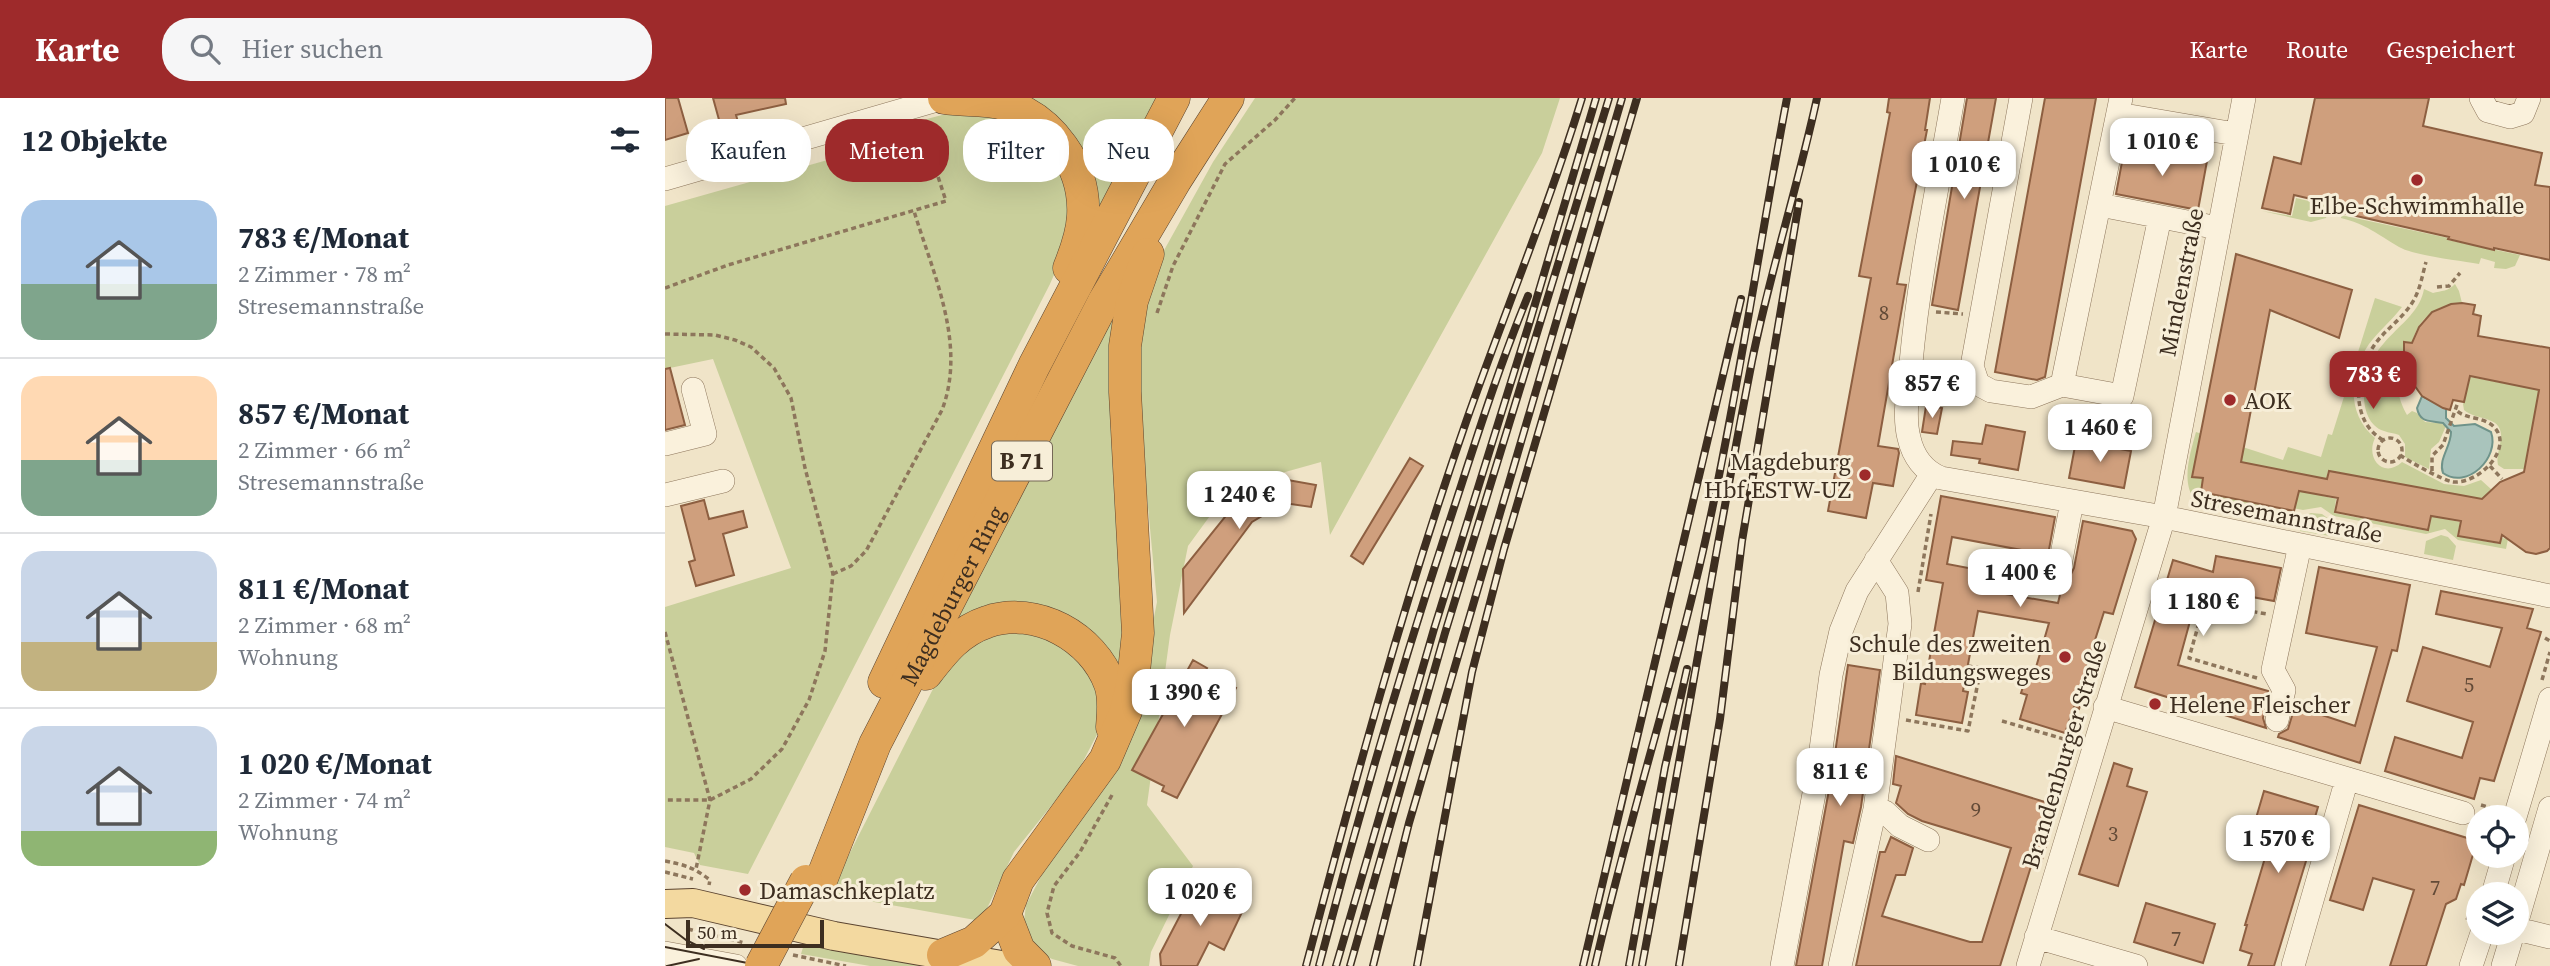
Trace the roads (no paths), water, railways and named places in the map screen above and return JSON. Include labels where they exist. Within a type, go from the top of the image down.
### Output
[{"type":"highway","name":"Magdeburger Ring","points":[[813,882],[856,769],[863,725],[1034,366],[1174,98]]},
{"type":"highway","name":"Magdeburger Ring","points":[[813,882],[875,744],[1103,303],[1228,98]]},
{"type":"highway","points":[[935,101],[1003,104],[1024,113],[1058,140],[1075,169],[1083,203],[1079,237],[1034,366]]},
{"type":"highway","points":[[943,956],[974,943],[1005,914],[1018,880],[1105,760],[1126,711],[1137,647],[1124,369],[1128,322],[1137,285],[1175,181]]},
{"type":"highway","points":[[875,744],[940,654],[953,642],[984,622],[999,618],[1019,618],[1051,624],[1064,630],[1080,642],[1103,670],[1110,684],[1113,701],[1112,725],[1105,760]]},
{"type":"highway","points":[[761,966],[813,882]]},
{"type":"highway","points":[[777,966],[813,882]]},
{"type":"highway","points":[[1005,914],[1019,950],[1035,966]]},
{"type":"main road","points":[[678,899],[834,936],[1007,966]]},
{"type":"street","points":[[1782,966],[1818,772],[1834,656],[1851,603],[1876,560],[1935,475],[1917,458],[1908,434],[1909,382],[1917,309],[1953,98]]},
{"type":"street","points":[[2021,98],[1972,366],[1978,384],[1991,391],[2031,397],[2062,385],[2122,396],[2160,217]]},
{"type":"street","name":"Mindenstraße","points":[[2164,517],[2243,98]]},
{"type":"street","points":[[2480,98],[2489,111],[2510,117],[2523,113],[2529,98]]},
{"type":"street","points":[[665,179],[935,101]]},
{"type":"street","points":[[2062,385],[2120,106],[2235,134]]},
{"type":"street","points":[[2100,205],[2218,228]]},
{"type":"street","points":[[665,444],[705,434],[693,389]]},
{"type":"street","name":"Stresemannstraße","points":[[1935,475],[2164,517],[2550,596]]},
{"type":"street","points":[[665,495],[723,481]]},
{"type":"street","points":[[2060,565],[2072,502]]},
{"type":"street","name":"Brandenburger Straße","points":[[2028,966],[2164,517]]},
{"type":"street","points":[[2267,755],[2284,690],[2273,670],[2300,545]]},
{"type":"street","points":[[1840,966],[1875,809],[1900,615],[1897,593],[1876,560]]},
{"type":"street","points":[[2519,805],[2550,699]]},
{"type":"street","points":[[2105,707],[2463,813]]},
{"type":"street","points":[[2293,966],[2347,779]]},
{"type":"street","points":[[2528,882],[2550,808]]},
{"type":"street","points":[[1875,809],[1885,812],[1900,826],[1929,840]]},
{"type":"street","points":[[2529,933],[2550,937]]},
{"type":"street","points":[[2036,937],[2136,966]]},
{"type":"street","points":[[2471,966],[2473,945]]},
{"type":"street","points":[[2503,966],[2510,945]]},
{"type":"street","points":[[665,953],[736,966]]},
{"type":"water","points":[[2422,396],[2446,408],[2446,418],[2454,426],[2475,424],[2491,432],[2491,452],[2479,469],[2462,477],[2443,473],[2442,463],[2451,432],[2443,423],[2421,417],[2417,408]]},
{"type":"tram line","points":[[665,924],[686,940],[704,949]]},
{"type":"tram line","points":[[665,947],[763,966]]},
{"type":"tram line","points":[[667,966],[699,959]]},
{"type":"railway","points":[[1306,966],[1361,761],[1443,489],[1582,98]]},
{"type":"railway","points":[[1336,966],[1434,629],[1596,98]]},
{"type":"railway","points":[[1350,966],[1445,633],[1609,98]]},
{"type":"railway","points":[[1373,966],[1409,823],[1622,98]]},
{"type":"railway","points":[[1417,966],[1472,672],[1504,549],[1637,98]]},
{"type":"railway","points":[[1595,966],[1685,624],[1712,510],[1787,98]]},
{"type":"railway","points":[[1642,966],[1752,361],[1817,98]]},
{"type":"railway","points":[[1679,966],[1720,719],[1742,541],[1799,202]]},
{"type":"railway","points":[[1319,966],[1363,802],[1412,640],[1485,413],[1528,296]]},
{"type":"railway","points":[[1583,966],[1741,299]]},
{"type":"railway","points":[[1629,966],[1665,767],[1687,669]]},
{"type":"place","name":"Elbe-Schwimmhalle","points":[[2417,180]]},
{"type":"place","name":"AOK","points":[[2230,400]]},
{"type":"place","name":"Magdeburg Hbf ESTW-UZ","points":[[1865,475]]},
{"type":"place","name":"Schule des zweiten Bildungsweges","points":[[2065,657]]},
{"type":"place","name":"Helene Fleischer","points":[[2155,704]]},
{"type":"place","name":"Damaschkeplatz","points":[[745,890]]}]
